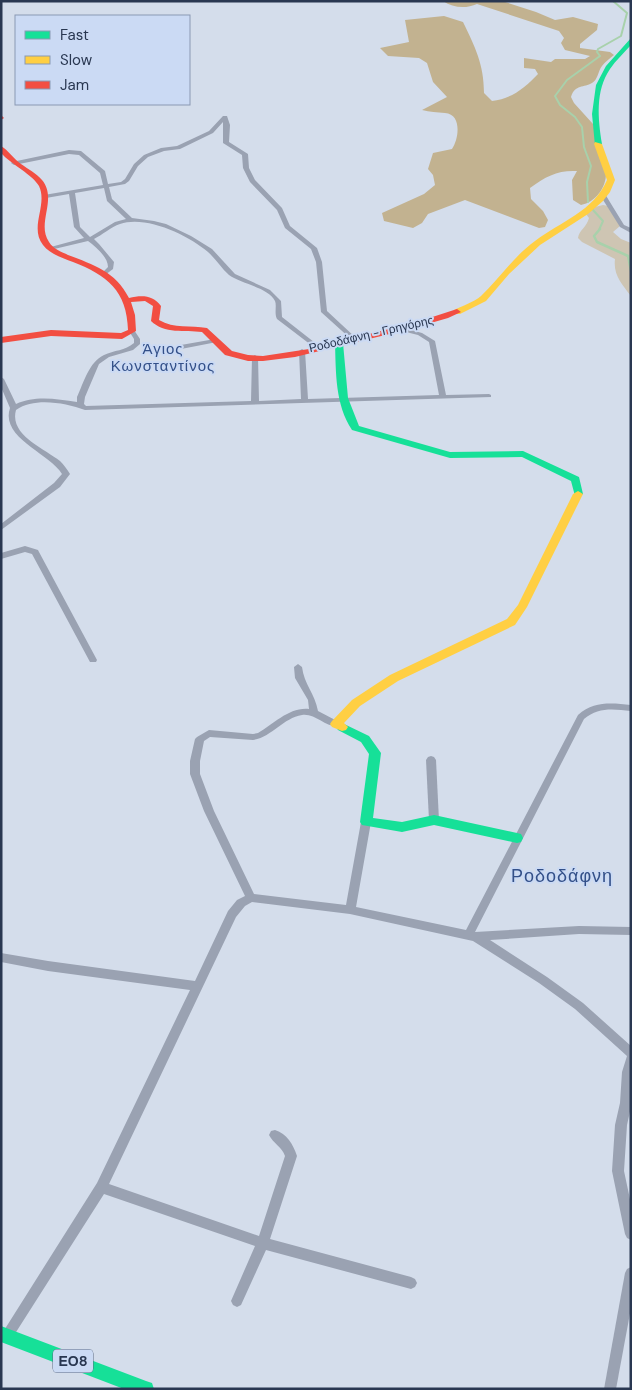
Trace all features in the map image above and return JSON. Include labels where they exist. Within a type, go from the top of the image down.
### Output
[{"type":"main road","points":[[603,195],[609,185],[610,173],[598,147],[595,111],[598,92],[608,67],[623,53],[631,40]]},
{"type":"main road","points":[[1,148],[14,163],[37,180],[44,189],[46,196],[40,233],[50,248],[105,273],[115,283],[132,319],[132,332],[123,336],[67,333],[1,340]]},
{"type":"main road","name":"Ροδοδάφνη - Γρηγόρης","points":[[125,301],[141,298],[152,299],[158,306],[155,317],[157,324],[168,327],[198,328],[208,332],[223,350],[229,353],[256,357],[302,351],[339,343],[442,317],[479,302],[489,295],[506,273],[529,251],[603,195]]},
{"type":"main road","points":[[339,343],[350,421],[360,430],[450,455],[523,454],[576,479],[580,488],[522,607],[511,622],[481,639],[394,678],[356,703],[336,724],[361,736],[370,742],[374,748],[375,753],[366,822],[402,828],[434,820],[518,838]]},
{"type":"main road","name":"ΕΟ8","points":[[4,1335],[146,1389]]},
{"type":"street","points":[[46,196],[106,186],[127,180],[140,160],[163,149],[178,148],[211,132],[224,117],[227,125],[226,142],[245,154],[246,168],[252,181],[280,209],[289,230],[314,248],[319,262],[324,312],[354,339]]},
{"type":"street","points":[[14,163],[69,152],[78,152],[103,172],[112,204],[130,220]]},
{"type":"street","points":[[72,192],[76,224],[79,231],[97,245],[111,262],[111,268],[105,273]]},
{"type":"street","points":[[603,195],[622,226],[631,231]]},
{"type":"street","points":[[50,248],[90,239],[117,223],[142,219],[153,222],[179,233],[206,249],[232,274],[275,297],[279,304],[278,318],[318,347]]},
{"type":"street","points":[[400,329],[420,334],[432,341],[443,397]]},
{"type":"street","points":[[80,405],[81,398],[96,363],[107,356],[131,349],[137,344],[137,339],[132,332]]},
{"type":"street","points":[[181,347],[215,341]]},
{"type":"street","points":[[302,351],[305,401]]},
{"type":"street","points":[[255,403],[256,357]]},
{"type":"street","points":[[1,379],[14,408]]},
{"type":"street","points":[[1,528],[57,485],[66,474],[55,461],[38,452],[17,435],[10,424],[9,417],[14,408],[22,404],[36,401],[80,405],[91,409],[489,396]]},
{"type":"street","points":[[1,556],[25,549],[36,552],[94,660]]},
{"type":"street","points":[[298,667],[299,678],[312,700],[314,712]]},
{"type":"street","points":[[472,936],[518,838],[581,717],[599,706],[631,708]]},
{"type":"street","points":[[251,898],[213,819],[195,774],[195,761],[200,739],[209,733],[253,738],[301,710],[314,712],[336,724]]},
{"type":"street","points":[[431,760],[434,820]]},
{"type":"street","points":[[350,910],[366,822]]},
{"type":"street","points":[[4,1335],[101,1187],[232,914],[241,904],[251,898],[350,910],[472,936],[580,930],[631,931]]},
{"type":"street","points":[[472,936],[543,980],[579,1006],[631,1053]]},
{"type":"street","points":[[1,957],[48,966],[197,986]]},
{"type":"street","points":[[631,1059],[626,1072],[626,1126],[618,1171],[631,1234]]},
{"type":"street","points":[[237,1301],[263,1243],[291,1156],[283,1140],[275,1135]]},
{"type":"street","points":[[101,1187],[263,1243],[411,1283]]},
{"type":"street","points":[[610,1389],[631,1273]]},
{"type":"shaded area","points":[[443,1],[502,1],[555,20],[573,17],[598,24],[597,30],[580,44],[580,48],[610,52],[614,55],[602,66],[594,82],[577,88],[571,97],[593,124],[606,171],[605,183],[600,193],[591,201],[581,205],[573,200],[572,180],[577,171],[564,172],[547,177],[530,188],[531,199],[543,211],[548,220],[545,227],[539,228],[465,200],[428,214],[422,223],[413,228],[384,221],[382,213],[424,194],[435,185],[433,175],[428,169],[433,153],[452,149],[458,128],[457,122],[450,114],[422,110],[447,97],[433,82],[427,63],[419,58],[388,56],[380,48],[409,42],[405,20],[444,16],[463,22],[481,64],[484,93],[492,101],[505,98],[517,92],[538,74],[535,69],[524,68],[524,58],[551,62],[555,59],[585,59],[590,56],[565,50],[561,43],[564,38],[559,31],[477,4],[460,7]]},
{"type":"shaded area","points":[[608,206],[620,226],[613,232],[621,239],[631,243],[631,296],[617,275],[615,259],[582,242],[578,238],[589,218],[586,214],[595,207]]},
{"type":"waterway","points":[[588,202],[587,182],[591,166],[584,147],[582,127],[575,117],[560,105],[555,96],[567,80],[600,56],[597,52],[598,49],[621,36],[627,13],[613,1]]},
{"type":"waterway","points":[[593,210],[603,221],[599,230]]},
{"type":"waterway","points":[[600,229],[594,236],[597,242],[628,256],[631,271]]},
{"type":"traffic: fast","points":[[598,144],[595,114],[599,85],[608,67],[631,40]]},
{"type":"traffic: fast","points":[[339,343],[343,398],[355,428],[450,455],[523,454],[576,479],[578,494]]},
{"type":"traffic: fast","points":[[342,727],[365,739],[375,753],[366,822],[402,827],[434,820],[517,838]]},
{"type":"traffic: fast","points":[[1,1334],[146,1389]]},
{"type":"traffic: slow","points":[[457,312],[483,299],[506,272],[537,243],[585,212],[606,192],[611,180],[598,144]]},
{"type":"traffic: slow","points":[[342,727],[336,724],[356,703],[394,678],[511,622],[522,607],[578,494]]},
{"type":"traffic: jam","points":[[1,148],[18,165],[36,177],[42,185],[45,203],[41,229],[45,242],[55,251],[97,269],[112,279],[126,300],[132,323],[132,331],[122,336],[51,333],[1,340]]},
{"type":"traffic: jam","points":[[125,301],[138,298],[150,300],[157,306],[155,321],[160,324],[172,328],[204,330],[228,353],[248,358],[263,359],[311,351],[420,324],[457,312]]},
{"type":"district","name":"Άγιος Κωνσταντίνος","points":[[163,358]]},
{"type":"district","name":"Ροδοδάφνη","points":[[562,876]]}]
